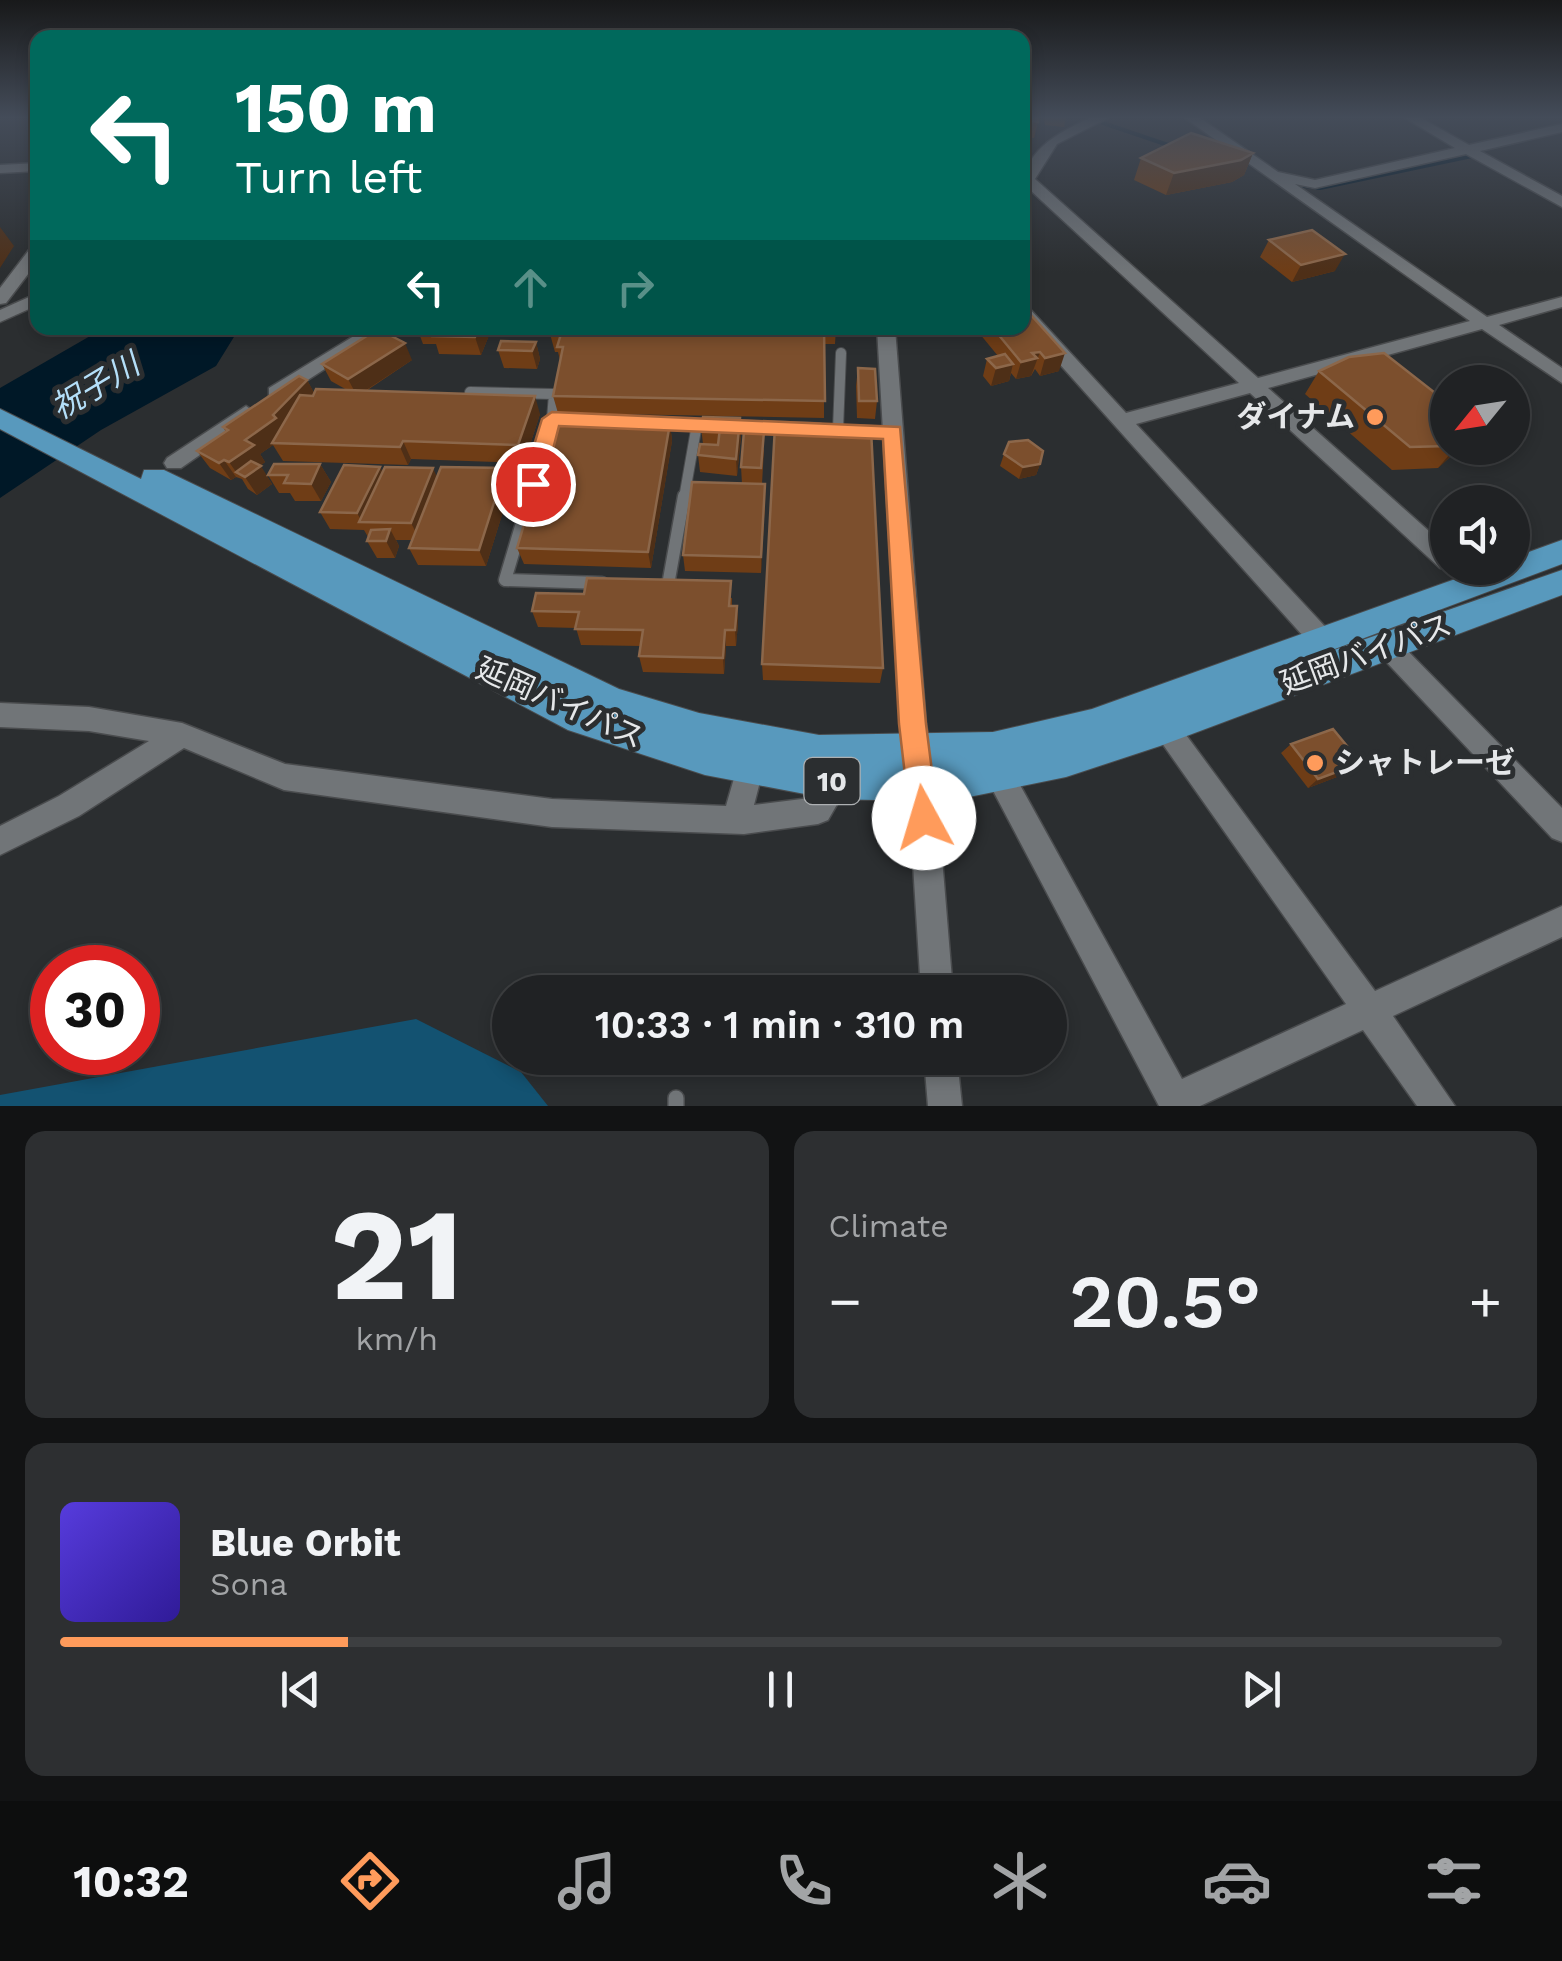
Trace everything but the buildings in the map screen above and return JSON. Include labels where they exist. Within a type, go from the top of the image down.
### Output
[{"type":"highway","name":"延岡バイパス","points":[[0,397],[611,702],[698,729],[919,768],[999,774],[1105,752],[1386,644],[1562,582]]},
{"type":"highway","name":"延岡バイパス","points":[[0,418],[153,476],[580,719],[674,753],[749,770],[836,782],[919,768],[1092,725],[1322,640],[1443,585]]},
{"type":"highway","name":"延岡バイパス","points":[[1530,560],[1562,552]]},
{"type":"street","points":[[1264,170],[1562,378]]},
{"type":"street","points":[[1267,172],[1314,184],[1382,170]]},
{"type":"street","points":[[1504,170],[1562,202]]},
{"type":"street","points":[[1030,188],[1430,546]]},
{"type":"street","points":[[0,299],[30,260]]},
{"type":"street","points":[[0,317],[30,302]]},
{"type":"street","points":[[1122,422],[1562,302]]},
{"type":"street","points":[[1030,319],[1322,640]]},
{"type":"street","points":[[153,476],[280,388],[368,335]]},
{"type":"street","points":[[886,335],[935,975]]},
{"type":"street","points":[[1386,644],[1562,828]]},
{"type":"street","points":[[0,715],[88,719],[182,735],[284,777],[552,813],[737,819],[818,810],[836,782]]},
{"type":"street","points":[[1166,728],[1438,1106]]},
{"type":"street","points":[[0,841],[69,806],[182,735]]},
{"type":"street","points":[[737,819],[749,770]]},
{"type":"street","points":[[999,774],[1177,1103],[1368,1008],[1562,920]]},
{"type":"street","points":[[942,1075],[945,1106]]},
{"type":"lane","points":[[838,429],[841,353]]},
{"type":"lane","points":[[470,392],[554,394],[552,419],[505,580],[614,583]]},
{"type":"lane","points":[[552,419],[893,432]]},
{"type":"lane","points":[[668,585],[698,424]]},
{"type":"lane","points":[[650,584],[685,586]]},
{"type":"shaded area","points":[[416,1019],[492,1057],[492,1075],[523,1075],[548,1106],[0,1106],[0,1095],[109,1075],[160,1075],[160,1066]]},
{"type":"water","name":"祝子川","points":[[92,335],[235,335],[216,366],[101,430],[0,498],[0,388]]},
{"type":"waterway","points":[[1298,185],[1320,188],[1407,170]]},
{"type":"place","name":"ダイナム","points":[[1375,417]]},
{"type":"place","name":"シャトレーゼ","points":[[1315,763]]},
{"type":"route","points":[[533,484],[552,419],[893,432],[912,724],[924,818]]}]
